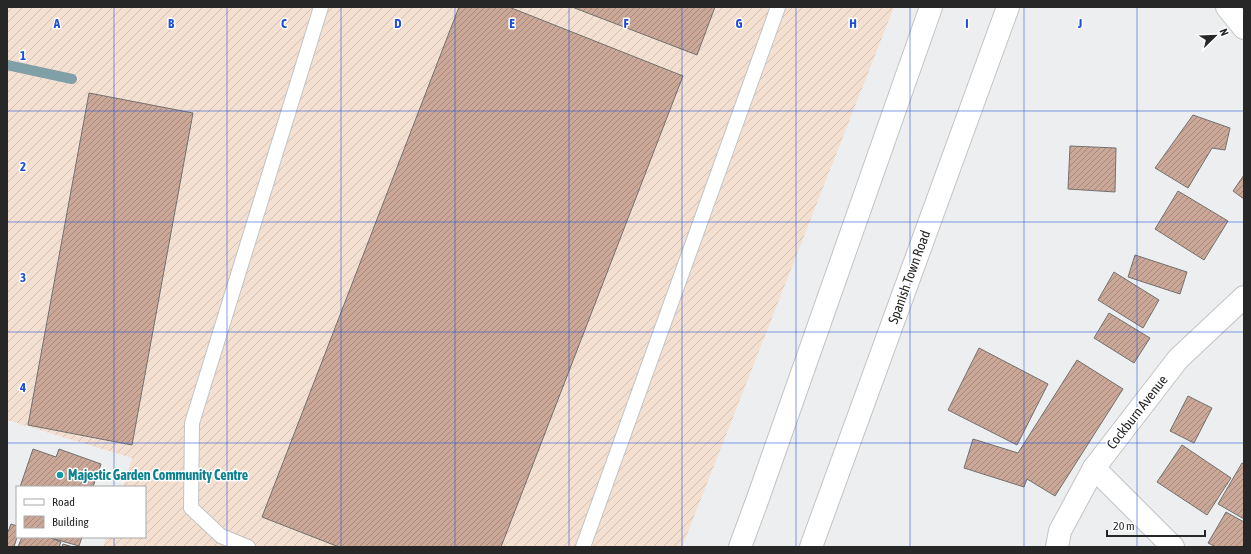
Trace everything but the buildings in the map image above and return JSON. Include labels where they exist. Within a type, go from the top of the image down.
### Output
[{"type":"main road","points":[[740,547],[931,7]]},
{"type":"main road","name":"Spanish Town Road","points":[[811,547],[1008,7]]},
{"type":"main road","points":[[1227,7],[1244,28]]},
{"type":"main road","name":"Cockburn Avenue","points":[[1057,547],[1060,531],[1094,468],[1178,359],[1244,297]]},
{"type":"main road","points":[[1094,468],[1173,547]]},
{"type":"lane","points":[[248,547],[221,536],[191,508],[192,422],[321,7]]},
{"type":"lane","points":[[583,547],[778,7]]},
{"type":"shaded area","points":[[7,7],[894,7],[682,547],[103,547],[106,538],[146,538],[146,486],[123,486],[132,458],[7,420]]},
{"type":"waterway","points":[[7,65],[72,79]]},
{"type":"place","name":"Majestic Garden Community Centre","points":[[60,475]]}]
